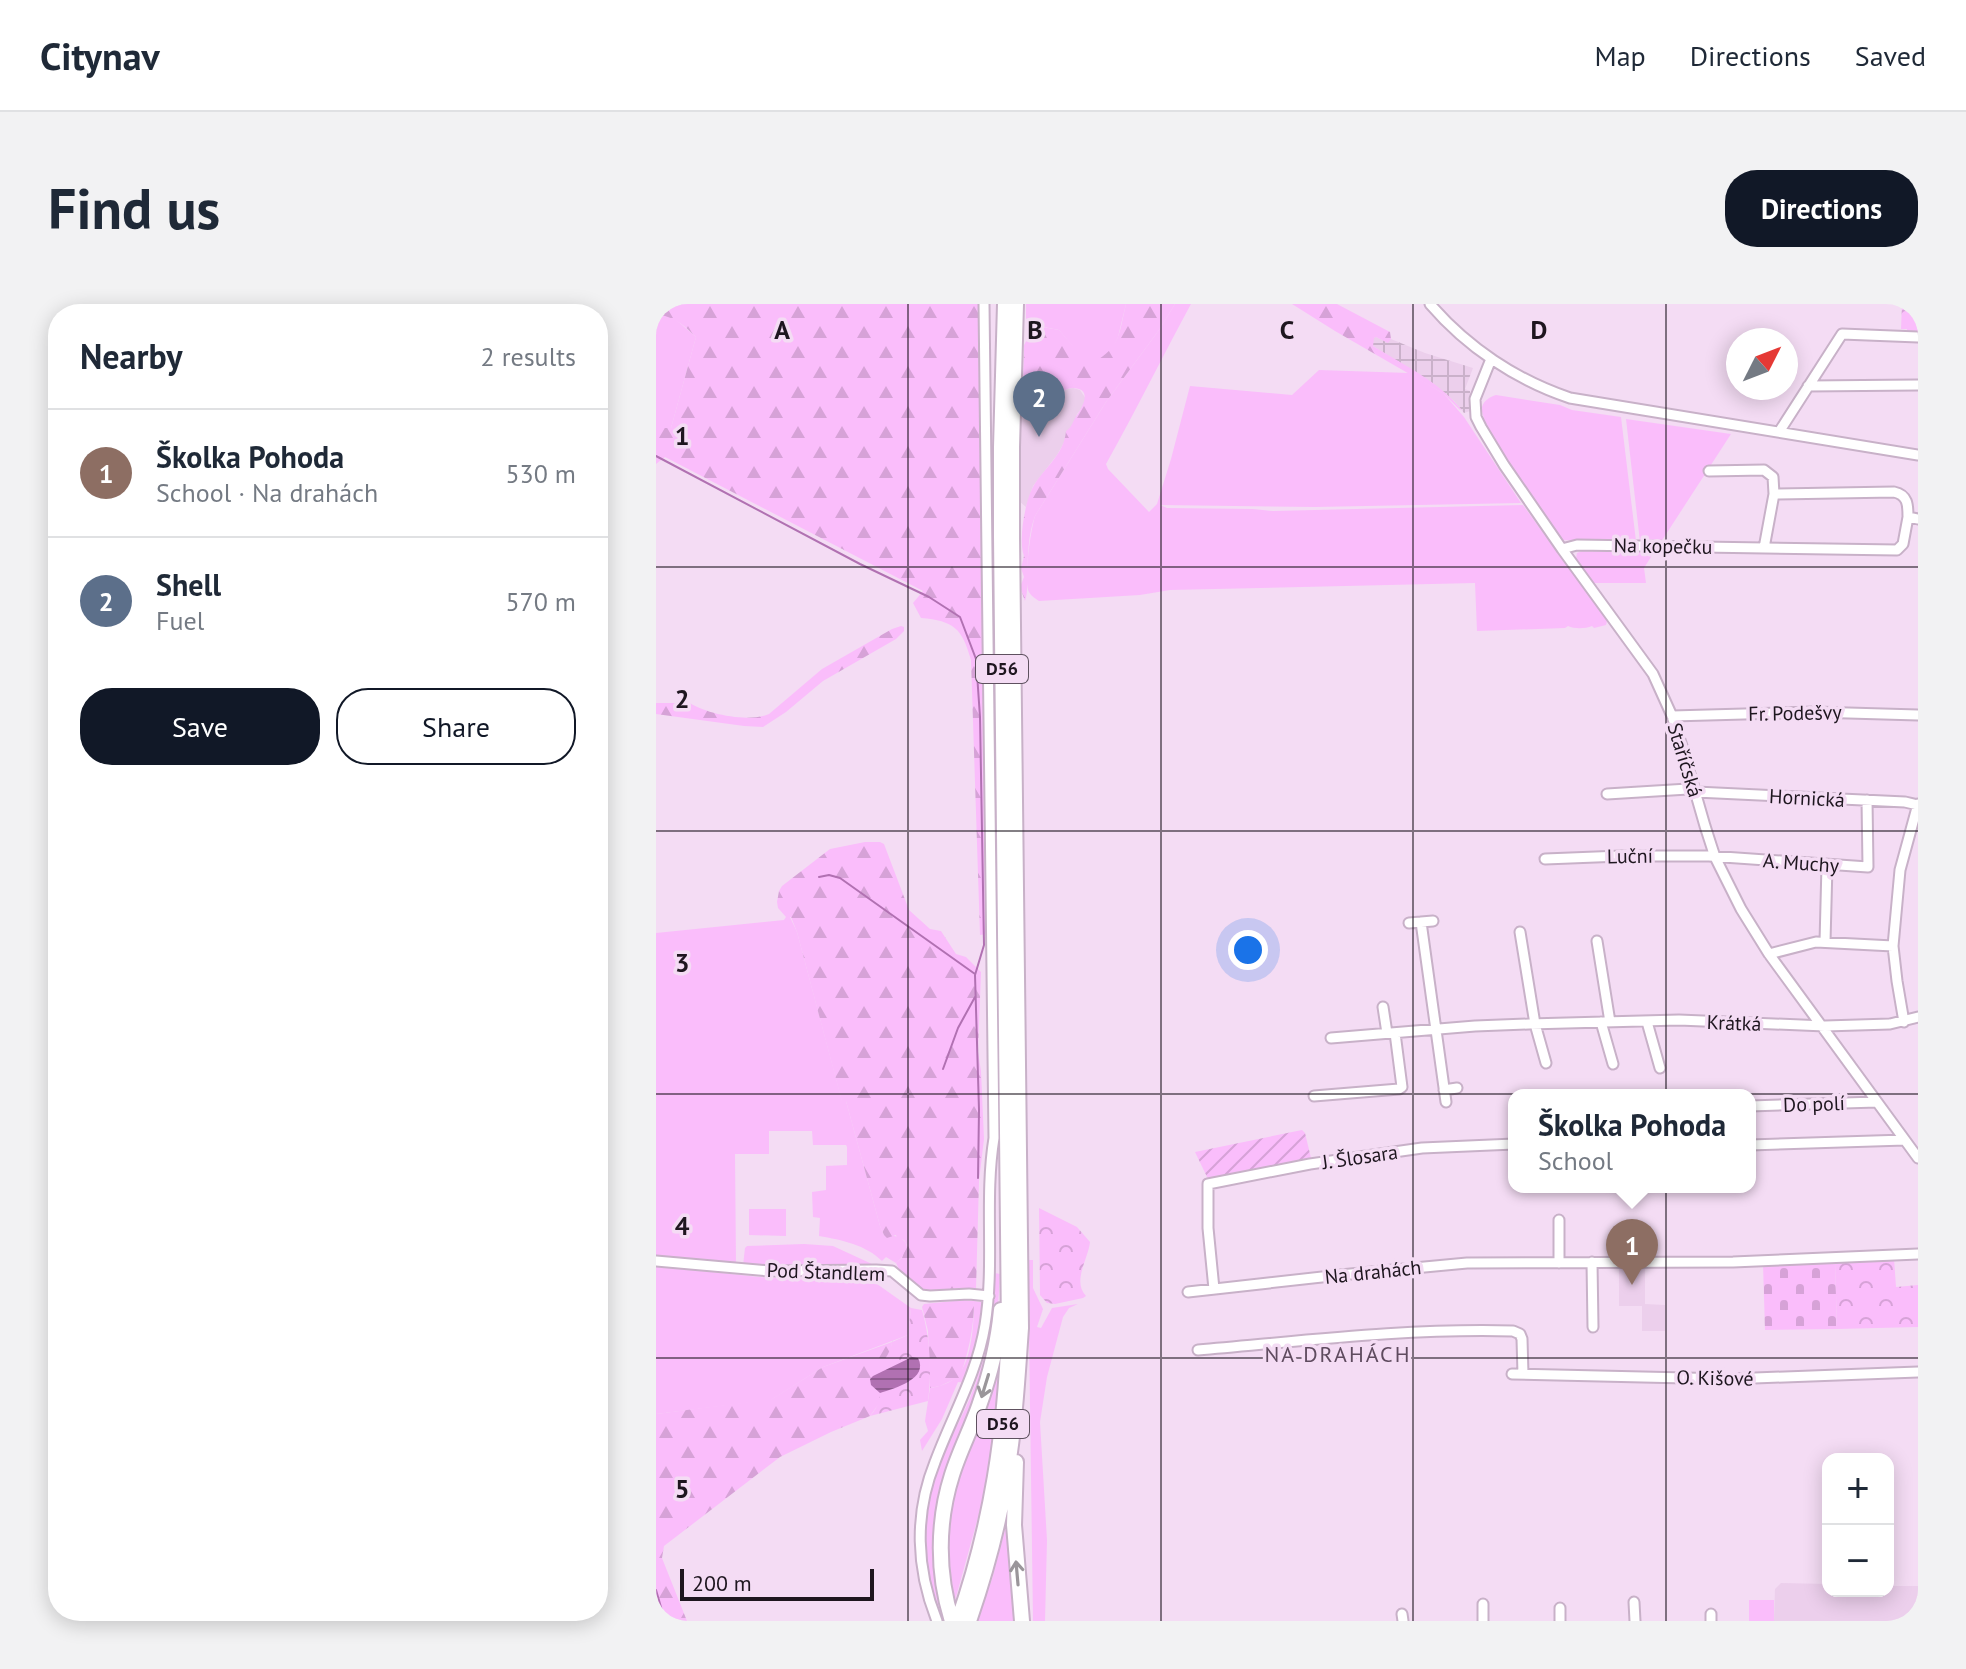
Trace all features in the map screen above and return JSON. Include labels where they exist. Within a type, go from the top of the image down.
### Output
[{"type":"highway","name":"D56","points":[[955,1621],[975,1568],[986,1526],[1007,1395],[1009,1330],[1001,491],[1005,304]]},
{"type":"highway","name":"D56","points":[[969,1621],[985,1571],[1010,1455],[1021,1328],[1012,537],[1016,304]]},
{"type":"highway","points":[[955,1621],[944,1588],[941,1560],[943,1516],[951,1477],[978,1408],[995,1352],[1003,1298],[1008,1226]]},
{"type":"highway","points":[[1017,1396],[1014,1525],[1022,1621]]},
{"type":"street","points":[[936,1616],[925,1585],[921,1561],[922,1503],[935,1461],[975,1366],[989,1296],[989,1167],[994,1138],[984,304]]},
{"type":"street","points":[[1430,304],[1491,359],[1535,385],[1570,398],[1918,455]]},
{"type":"street","points":[[1779,432],[1842,334],[1918,337]]},
{"type":"street","name":"Staříčská","points":[[1491,359],[1475,399],[1476,417],[1504,465],[1562,549],[1646,663],[1672,716],[1715,857],[1741,909],[1769,954],[1918,1158]]},
{"type":"street","points":[[1808,386],[1918,385]]},
{"type":"street","points":[[1709,471],[1764,470],[1775,481],[1764,548]]},
{"type":"street","name":"Na kopečku","points":[[1562,549],[1577,545],[1897,550],[1903,544],[1913,518],[1906,499],[1894,492],[1774,494]]},
{"type":"street","name":"Fr. Podešvy","points":[[1672,716],[1814,712],[1918,715]]},
{"type":"street","name":"Hornická","points":[[1607,794],[1688,789],[1696,792],[1918,804]]},
{"type":"street","name":"A. Muchy","points":[[1715,857],[1868,867],[1867,800]]},
{"type":"street","points":[[1904,1022],[1893,946],[1900,870],[1918,804]]},
{"type":"street","name":"Luční","points":[[1545,859],[1715,857]]},
{"type":"street","points":[[1825,942],[1827,865]]},
{"type":"street","points":[[1409,923],[1433,921]]},
{"type":"street","points":[[1421,922],[1446,1102]]},
{"type":"street","points":[[1520,932],[1535,1024],[1546,1063]]},
{"type":"street","points":[[1597,941],[1605,1022],[1613,1064]]},
{"type":"street","points":[[1769,954],[1816,942],[1893,946]]},
{"type":"street","points":[[1314,1096],[1402,1087],[1383,1007]]},
{"type":"street","name":"Krátká","points":[[1331,1038],[1535,1024],[1679,1020],[1820,1025],[1904,1022],[1918,1017]]},
{"type":"street","points":[[1647,1022],[1660,1068]]},
{"type":"street","points":[[1444,1090],[1457,1088]]},
{"type":"street","name":"Do polí","points":[[1756,1106],[1877,1102]]},
{"type":"street","points":[[1756,1145],[1905,1140]]},
{"type":"street","name":"J. Šlosara","points":[[1214,1289],[1208,1228],[1208,1184],[1310,1164],[1422,1148],[1508,1144]]},
{"type":"street","points":[[1559,1220],[1559,1263]]},
{"type":"street","name":"Na drahách","points":[[1188,1292],[1467,1263],[1733,1262],[1918,1254]]},
{"type":"street","name":"Pod Štandlem","points":[[656,1261],[769,1271],[892,1271],[921,1295],[989,1296]]},
{"type":"street","points":[[1592,1262],[1593,1327]]},
{"type":"street","name":"O. Kišové","points":[[1198,1350],[1457,1329],[1513,1331],[1520,1334],[1517,1374],[1741,1379],[1918,1372]]},
{"type":"street","points":[[1634,1602],[1635,1621]]},
{"type":"street","points":[[1483,1604],[1483,1621]]},
{"type":"street","points":[[1560,1608],[1560,1621]]},
{"type":"shaded area","points":[[1373,338],[1387,342],[1391,339],[1473,368],[1465,389],[1470,391],[1470,411],[1464,413],[1440,389],[1373,346]]},
{"type":"shaded area","points":[[1023,382],[1055,398],[1064,390],[1073,388],[1080,390],[1086,399],[1057,455],[1033,486],[1026,507],[1019,501],[1020,398]]},
{"type":"shaded area","points":[[1619,1266],[1645,1266],[1645,1304],[1665,1305],[1665,1331],[1642,1331],[1642,1306],[1619,1306]]},
{"type":"shaded area","points":[[912,1357],[918,1358],[920,1365],[919,1372],[909,1382],[880,1393],[871,1385],[873,1376]]},
{"type":"shaded area","points":[[1781,1583],[1822,1584],[1822,1597],[1894,1597],[1894,1586],[1918,1586],[1918,1606],[1914,1621],[1774,1621],[1775,1589]]},
{"type":"green space","points":[[656,304],[980,304],[987,934],[980,935],[971,660],[964,640],[949,624],[921,618],[913,603],[923,591],[665,457],[656,464],[656,428],[671,428],[696,337],[673,319],[656,315]]},
{"type":"green space","points":[[1026,304],[1126,304],[1111,352],[1099,360],[1086,357],[1075,349],[1059,330],[1034,325],[1026,319]]},
{"type":"green space","points":[[1126,304],[1175,304],[1106,402],[1035,516],[1029,545],[1025,601],[1020,587],[1024,577],[1021,568],[1024,556],[1022,532],[1027,503],[1036,482],[1061,448],[1066,431],[1085,398],[1082,391],[1072,388],[1048,398],[1023,382],[1024,345],[1037,326],[1059,330],[1080,352],[1099,359],[1116,342]]},
{"type":"green space","points":[[1175,304],[1191,304],[1106,464],[1149,512],[1157,504],[1190,386],[1292,395],[1319,370],[1409,373],[1444,394],[1464,417],[1521,503],[1315,507],[1160,505],[1167,508],[1273,511],[1523,505],[1607,621],[1606,625],[1594,628],[1568,626],[1477,631],[1475,583],[1170,590],[1140,595],[1039,601],[1027,586],[1035,516],[1106,402]]},
{"type":"green space","points":[[1292,304],[1337,304],[1390,332],[1388,343],[1376,337],[1373,346],[1431,382],[1461,409],[1444,394]]},
{"type":"green space","points":[[1902,304],[1918,304],[1918,335],[1907,335],[1907,329],[1901,329]]},
{"type":"green space","points":[[656,315],[674,318],[696,337],[671,428],[656,428]]},
{"type":"green space","points":[[1496,395],[1621,417],[1636,541],[1563,540],[1515,473],[1483,417],[1484,402]]},
{"type":"green space","points":[[1626,419],[1731,434],[1661,542],[1640,542]]},
{"type":"green space","points":[[1587,549],[1656,549],[1644,568],[1646,583],[1594,583],[1576,559],[1577,553]]},
{"type":"green space","points":[[901,626],[904,631],[896,639],[823,681],[763,727],[656,714],[656,703],[687,701],[704,710],[727,716],[750,718],[769,714],[822,669]]},
{"type":"green space","points":[[865,842],[884,844],[909,910],[930,929],[941,931],[956,954],[966,957],[981,972],[978,1052],[984,1139],[979,1181],[976,1289],[940,1293],[920,1290],[903,1276],[896,1263],[902,1258],[907,1245],[896,1235],[887,1238],[880,1226],[846,1101],[842,1102],[797,932],[791,917],[786,917],[778,908],[782,886],[830,849]]},
{"type":"green space","points":[[790,917],[797,932],[842,1101],[846,1101],[880,1226],[884,1235],[898,1237],[906,1243],[906,1252],[896,1263],[886,1257],[882,1261],[861,1247],[819,1236],[820,1218],[813,1217],[812,1192],[826,1190],[826,1166],[847,1165],[847,1147],[813,1145],[812,1131],[769,1131],[769,1154],[735,1154],[736,1265],[656,1259],[656,933],[784,920]]},
{"type":"green space","points":[[1302,1130],[1311,1158],[1309,1162],[1209,1181],[1195,1152]]},
{"type":"green space","points":[[1039,1208],[1077,1227],[1090,1242],[1080,1284],[1086,1296],[1083,1298],[1055,1304],[1047,1303],[1040,1295]]},
{"type":"green space","points":[[749,1209],[786,1209],[786,1236],[749,1235]]},
{"type":"green space","points":[[747,1246],[833,1246],[872,1266],[743,1266]]},
{"type":"green space","points":[[1894,1258],[1896,1287],[1918,1285],[1918,1327],[1837,1329],[1835,1261]]},
{"type":"green space","points":[[1028,1260],[1033,1260],[1033,1288],[1043,1309],[1037,1327],[1041,1328],[1052,1308],[1078,1304],[1069,1308],[1063,1317],[1047,1377],[1040,1422],[1047,1540],[1045,1621],[1033,1621]]},
{"type":"green space","points":[[1835,1261],[1837,1329],[1765,1330],[1763,1264]]},
{"type":"green space","points":[[656,1266],[768,1278],[854,1279],[877,1284],[911,1308],[908,1335],[823,1367],[771,1400],[656,1414]]},
{"type":"green space","points":[[994,1273],[1000,1274],[997,1322],[981,1385],[947,1471],[943,1611],[938,1613],[924,1564],[926,1507],[934,1476],[981,1368],[991,1321]]},
{"type":"green space","points":[[974,1301],[982,1302],[983,1321],[966,1383],[958,1382],[942,1419],[922,1451],[920,1440],[928,1431],[925,1421],[930,1388],[954,1379],[965,1364],[971,1343]]},
{"type":"green space","points":[[974,1301],[974,1311],[970,1342],[958,1382],[955,1379],[930,1388],[928,1331],[922,1307],[924,1304]]},
{"type":"green space","points":[[911,1308],[922,1310],[927,1332],[930,1366],[928,1401],[870,1416],[880,1397],[880,1373],[892,1342],[908,1335]]},
{"type":"green space","points":[[892,1342],[891,1351],[882,1367],[880,1402],[870,1416],[780,1457],[664,1546],[662,1558],[687,1621],[656,1621],[656,1414],[772,1399],[823,1367]]},
{"type":"green space","points":[[1000,1365],[993,1441],[982,1503],[953,1608],[946,1528],[957,1471]]},
{"type":"green space","points":[[1006,1526],[1016,1621],[976,1621],[992,1579]]},
{"type":"green space","points":[[1749,1600],[1774,1600],[1774,1621],[1749,1621]]},
{"type":"waterway","points":[[656,456],[929,597],[960,617],[976,659],[980,717],[984,945],[975,975],[978,1178]]},
{"type":"waterway","points":[[819,877],[829,875],[840,878],[975,974]]},
{"type":"waterway","points":[[943,1069],[958,1028],[975,997]]},
{"type":"waterway","points":[[656,1590],[665,1621]]},
{"type":"place","name":"Shell","points":[[1039,437]]},
{"type":"place","name":"Školka Pohoda","points":[[1632,1285]]},
{"type":"district","name":"NA DRAHÁCH","points":[[1338,1354]]}]
